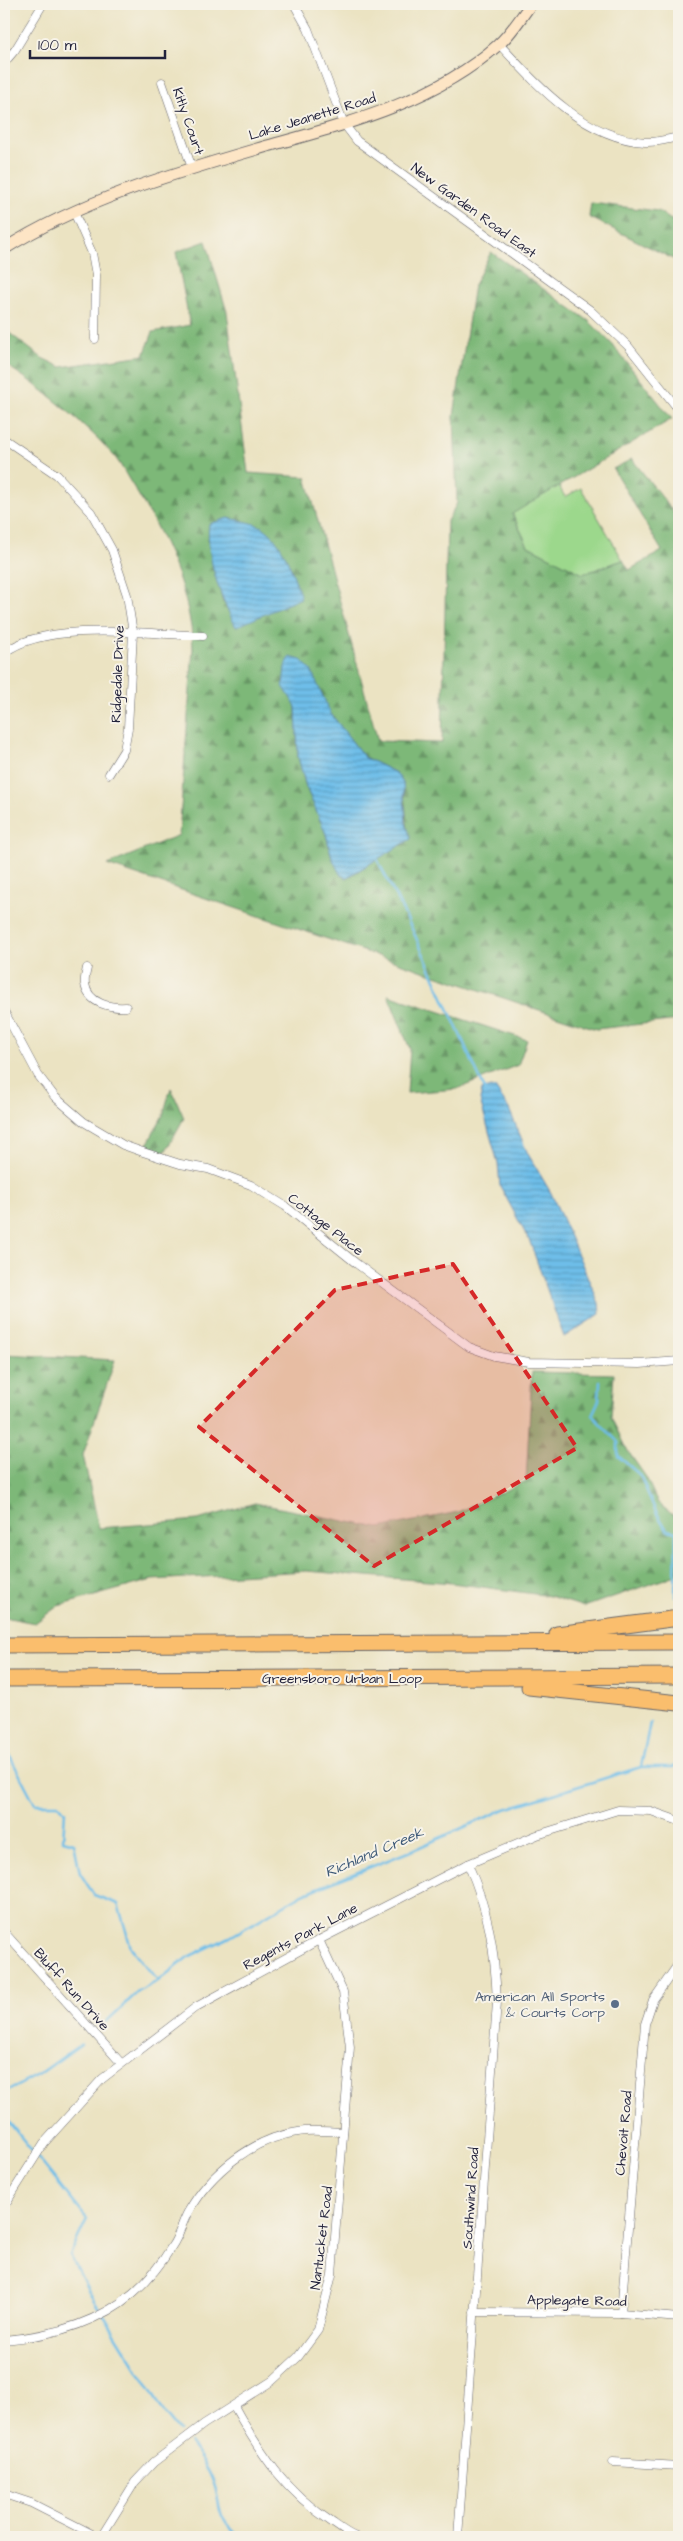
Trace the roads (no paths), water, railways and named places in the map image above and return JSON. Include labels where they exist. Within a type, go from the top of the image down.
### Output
[{"type":"highway","points":[[478,1643],[679,1618]]},
{"type":"highway","points":[[4,1646],[679,1642]]},
{"type":"highway","name":"Greensboro Urban Loop","points":[[4,1679],[327,1677],[443,1679],[679,1676]]},
{"type":"highway","points":[[443,1679],[679,1703]]},
{"type":"street","points":[[4,63],[15,50],[43,4]]},
{"type":"street","name":"New Garden Road East","points":[[294,4],[308,29],[344,124],[357,141],[590,310],[628,346],[679,410]]},
{"type":"street","name":"Lake Jeanette Road","points":[[4,249],[74,212],[192,168],[344,124],[423,95],[469,67],[499,44],[531,4]]},
{"type":"street","points":[[499,44],[565,108],[586,124],[632,141],[648,142],[679,137]]},
{"type":"street","name":"Kitly Court","points":[[162,82],[192,168]]},
{"type":"street","points":[[74,212],[92,253],[96,275],[95,339]]},
{"type":"street","name":"Ridgedale Drive","points":[[4,439],[57,475],[91,512],[112,550],[127,594],[133,633],[124,750],[109,774]]},
{"type":"street","points":[[4,653],[35,638],[71,632],[203,636]]},
{"type":"street","points":[[87,968],[85,985],[91,995],[104,1006],[126,1007]]},
{"type":"street","name":"Cottage Place","points":[[4,1011],[38,1075],[55,1097],[84,1122],[123,1145],[180,1164],[208,1169],[252,1185],[285,1206],[357,1264],[469,1347],[494,1356],[529,1362],[640,1364],[679,1361]]},
{"type":"street","name":"Regents Park Lane","points":[[4,2206],[44,2143],[102,2079],[196,2007],[319,1940],[468,1864],[538,1835],[618,1810],[651,1811],[679,1821]]},
{"type":"street","name":"Southwind Road","points":[[458,2537],[498,2002],[496,1962],[488,1917],[468,1864]]},
{"type":"street","name":"Bluff Run Drive","points":[[4,1932],[121,2063]]},
{"type":"street","name":"Nantucket Road","points":[[100,2537],[136,2482],[154,2462],[204,2424],[272,2381],[298,2357],[318,2330],[332,2275],[350,2047],[343,1992],[319,1940]]},
{"type":"street","name":"Chevoit Road","points":[[621,2313],[645,2024],[653,2000],[679,1963]]},
{"type":"street","points":[[4,2340],[34,2337],[73,2327],[105,2313],[133,2293],[172,2246],[188,2211],[200,2195],[220,2172],[241,2154],[270,2140],[298,2132],[344,2132]]},
{"type":"street","name":"Applegate Road","points":[[474,2312],[621,2313],[679,2318]]},
{"type":"street","points":[[234,2406],[267,2462],[293,2493],[322,2516],[356,2537]]},
{"type":"street","points":[[613,2462],[679,2466]]},
{"type":"street","points":[[4,2494],[31,2503],[100,2537]]},
{"type":"water","points":[[228,518],[262,527],[276,540],[287,559],[301,598],[236,627],[215,577],[209,550],[209,524]]},
{"type":"water","points":[[290,657],[301,660],[311,670],[331,714],[364,757],[396,773],[403,783],[406,823],[411,839],[346,878],[340,874],[332,858],[326,834],[306,787],[298,757],[296,707],[283,686],[285,667]]},
{"type":"water","points":[[490,1087],[495,1088],[509,1109],[528,1154],[551,1193],[599,1303],[600,1314],[564,1337],[530,1242],[500,1186],[498,1163],[480,1100],[482,1090]]},
{"type":"waterway","points":[[376,857],[413,931],[486,1092]]},
{"type":"waterway","points":[[600,1381],[599,1400],[592,1415],[618,1442],[618,1456],[640,1475],[656,1512],[667,1530],[676,1532],[675,1596]]},
{"type":"waterway","points":[[641,1767],[650,1723]]},
{"type":"waterway","points":[[4,1745],[35,1804],[58,1804],[65,1812],[63,1840],[74,1843],[80,1873],[94,1895],[118,1904],[131,1948],[158,1981]]},
{"type":"waterway","name":"Richland Creek","points":[[106,2022],[138,1992],[158,1981],[188,1957],[230,1937],[303,1894],[413,1850],[505,1809],[641,1767],[674,1767],[679,1764]]},
{"type":"waterway","name":"Richland Creek","points":[[4,2093],[38,2075],[81,2044]]},
{"type":"waterway","points":[[4,2116],[87,2219],[70,2255],[88,2290],[165,2414],[179,2431]]},
{"type":"waterway","points":[[189,2443],[210,2474],[225,2521],[238,2537]]},
{"type":"place","name":"American All Sports & Courts Corp","points":[[615,2004]]}]
